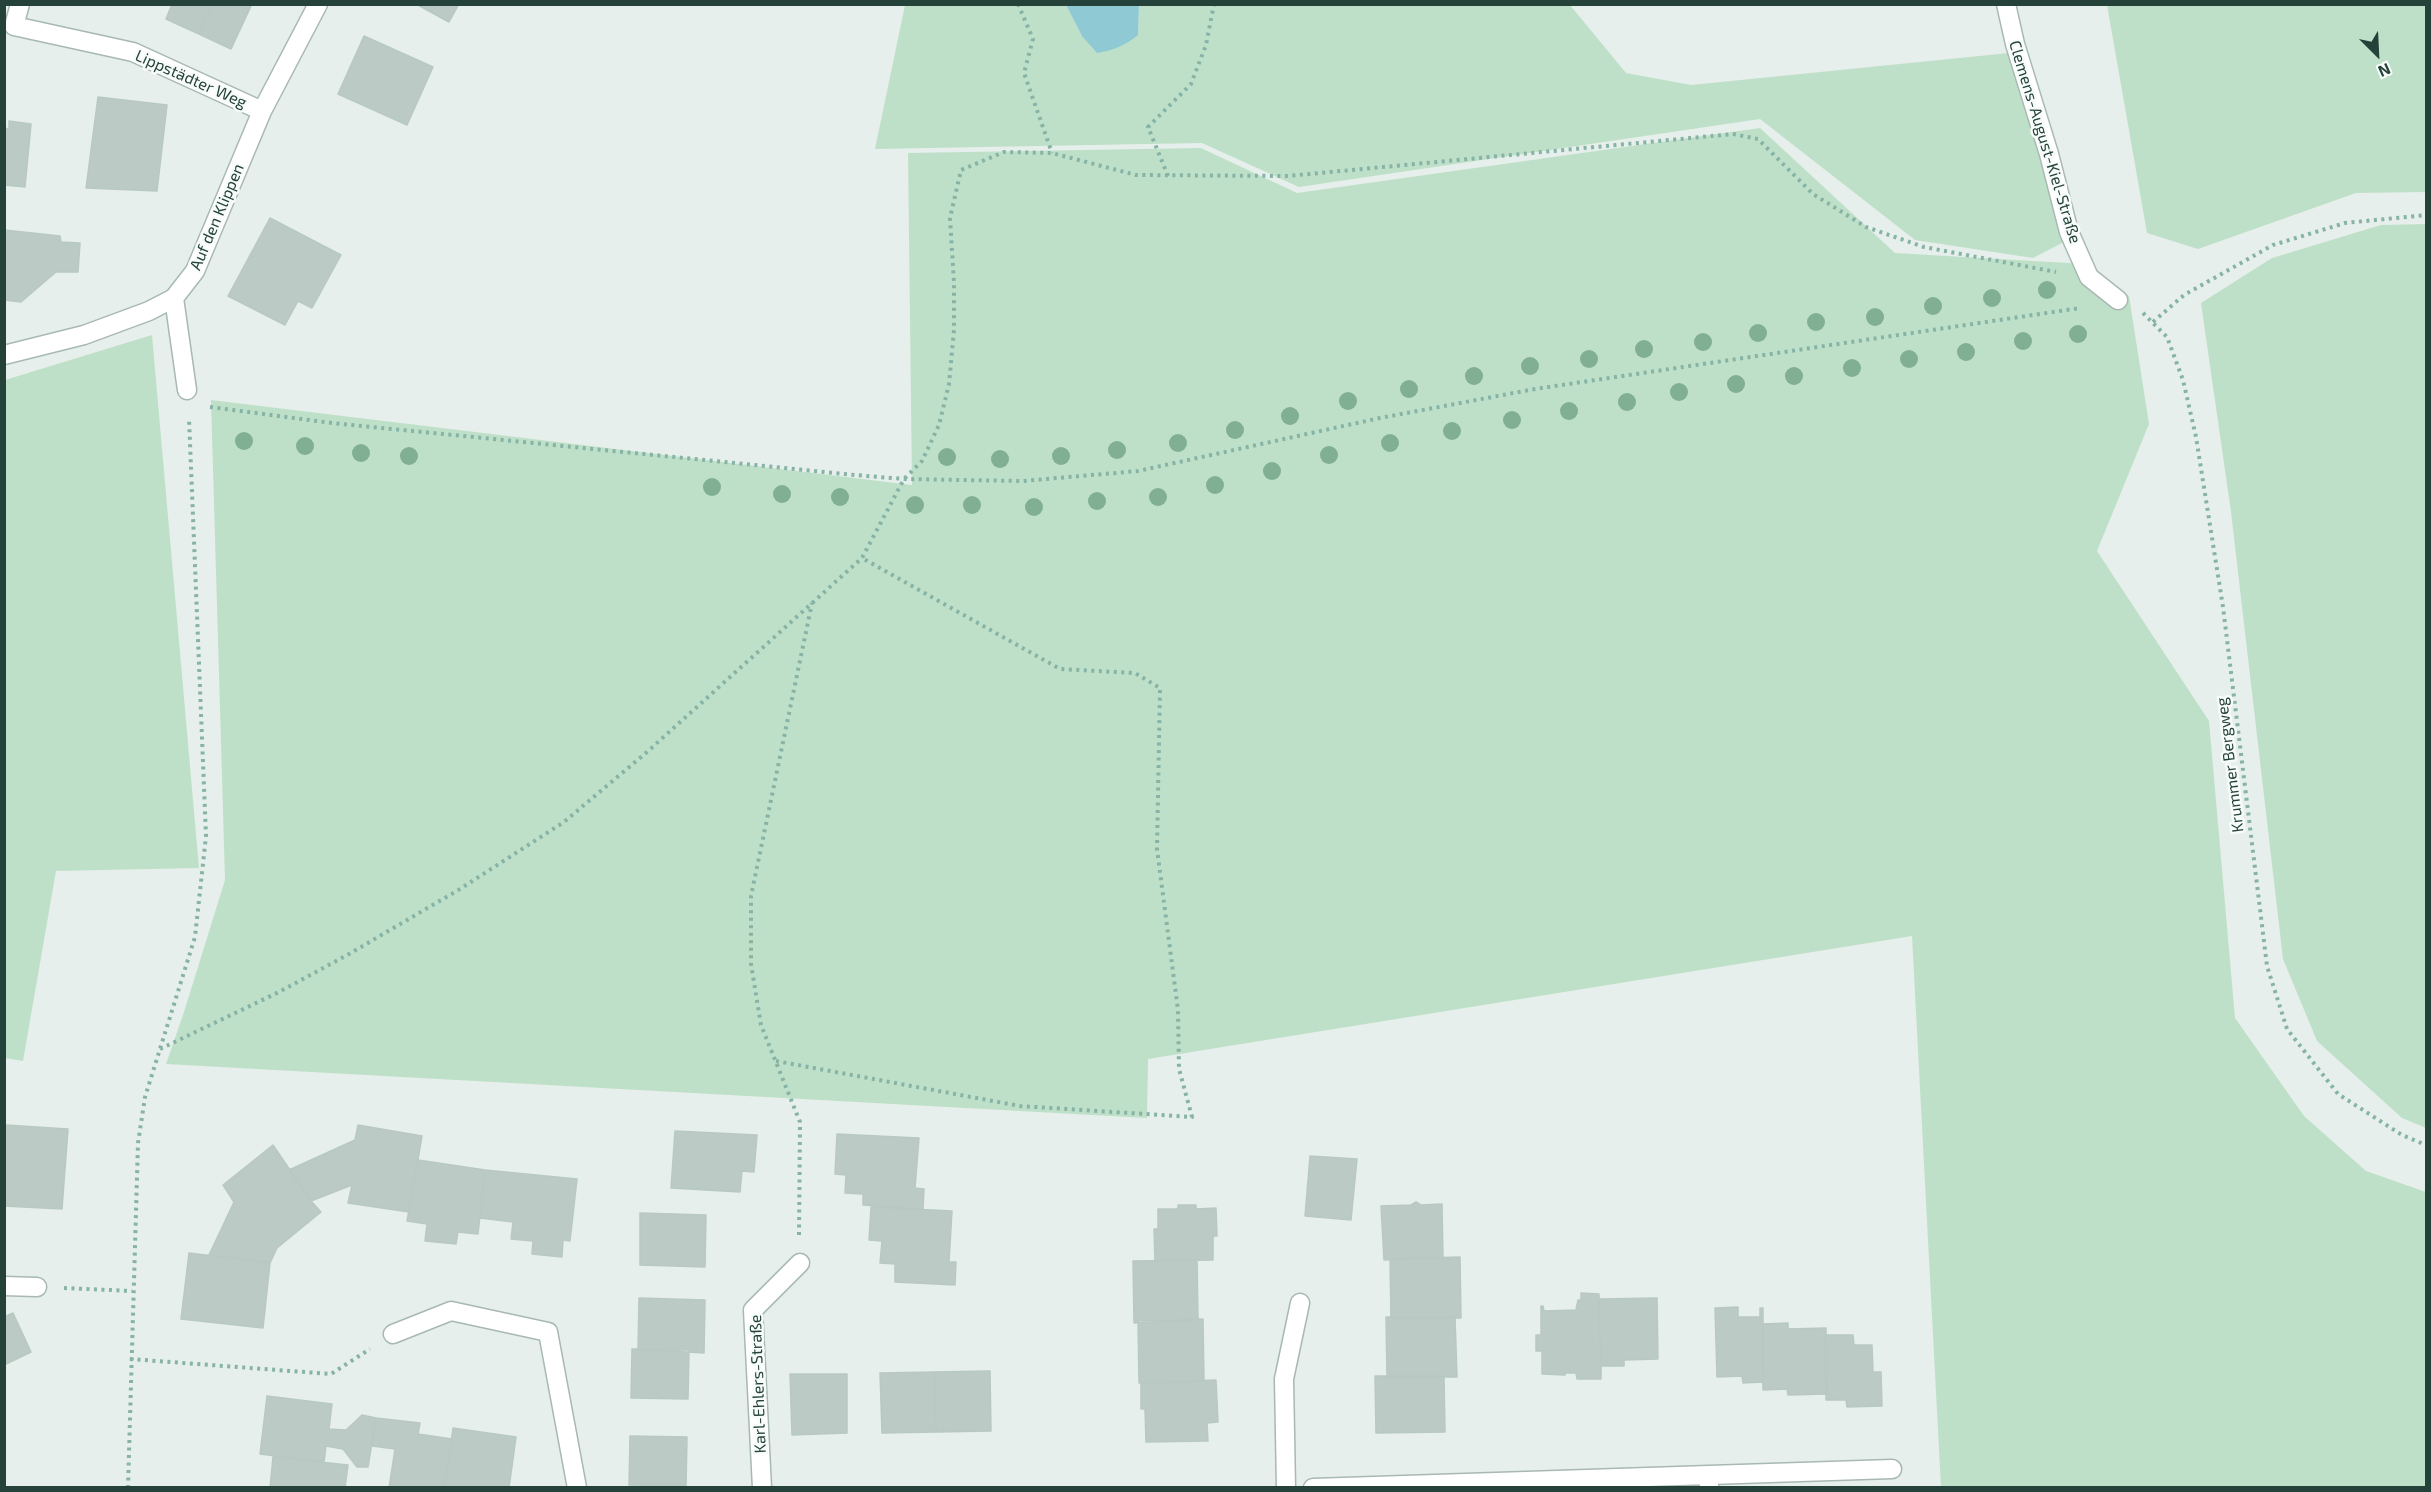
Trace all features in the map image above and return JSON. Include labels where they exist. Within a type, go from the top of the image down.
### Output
[{"type":"street","name":"Lippstädter Weg","points":[[20,4],[9,25],[133,52],[262,111]]},
{"type":"street","name":"Auf den Klippen","points":[[4,355],[84,335],[149,311],[174,298],[195,271],[262,111],[318,4]]},
{"type":"street","name":"Clemens-August-Kiel-Straße","points":[[2006,4],[2015,44],[2049,154],[2069,232],[2089,277],[2118,300]]},
{"type":"street","points":[[174,298],[187,390]]},
{"type":"street","name":"Karl-Ehlers-Straße","points":[[762,1488],[753,1310],[800,1263]]},
{"type":"street","points":[[4,1286],[37,1287]]},
{"type":"street","points":[[1286,1488],[1284,1379],[1300,1303]]},
{"type":"street","points":[[393,1334],[451,1311],[548,1332],[577,1488]]},
{"type":"street","points":[[1313,1488],[1709,1481],[1892,1469]]},
{"type":"path","points":[[1018,4],[1032,39],[1024,73],[1052,153]]},
{"type":"path","points":[[1168,176],[1148,127],[1191,84],[1206,45],[1214,4]]},
{"type":"path","points":[[160,1048],[279,992],[349,954],[460,889],[564,822],[647,752],[862,558],[904,478],[922,461],[939,425],[948,384],[954,330],[950,218],[961,170],[1004,152],[1052,153],[1136,175],[1288,176],[1733,134],[1758,139],[1813,194],[1866,227],[1924,247],[2089,277]]},
{"type":"path","name":"Krummer Bergweg","points":[[2427,215],[2345,223],[2273,245],[2184,295],[2153,322],[2167,337],[2183,380],[2196,437],[2223,607],[2267,966],[2287,1029],[2338,1094],[2402,1135],[2427,1144]]},
{"type":"path","points":[[207,407],[332,423],[573,448],[904,478],[1023,482],[1138,471],[1380,418],[1535,389],[2062,311],[2118,300]]},
{"type":"path","points":[[128,1488],[138,1143],[145,1097],[195,937],[206,836],[189,413]]},
{"type":"path","points":[[776,1061],[1020,1106],[1192,1117],[1179,1069],[1178,1010],[1157,849],[1160,688],[1135,673],[1060,669],[862,558]]},
{"type":"path","points":[[799,1218],[800,1122],[761,1025],[751,964],[751,896],[812,602]]},
{"type":"path","points":[[37,1287],[132,1291]]},
{"type":"path","points":[[130,1359],[331,1374],[393,1334]]},
{"type":"green space","points":[[905,5],[1066,5],[1082,36],[1138,35],[1139,5],[1570,5],[1626,73],[1691,85],[2019,52],[2064,242],[2033,258],[1915,240],[1760,119],[1299,187],[1202,143],[875,149]]},
{"type":"green space","points":[[2107,5],[2426,5],[2426,192],[2356,193],[2198,249],[2147,233]]},
{"type":"green space","points":[[1760,128],[1895,253],[2086,264],[2129,296],[2149,424],[2097,551],[2209,721],[2235,1018],[2304,1116],[2366,1171],[2426,1192],[2426,1487],[1941,1487],[1912,936],[1148,1059],[1147,1118],[166,1064],[225,880],[211,400],[912,485],[908,153],[1201,148],[1297,193]]},
{"type":"green space","points":[[2426,224],[2426,1128],[2402,1118],[2317,1041],[2283,959],[2231,512],[2201,303],[2272,258],[2381,225]]},
{"type":"green space","points":[[152,335],[199,868],[56,871],[23,1061],[5,1058],[5,380]]},
{"type":"water","points":[[1066,5],[1139,5],[1138,35],[1119,47],[1097,53],[1082,36]]},
{"type":"building","points":[[172,4],[212,4],[199,34],[166,19]]},
{"type":"building","points":[[212,4],[252,4],[231,49],[199,34]]},
{"type":"building","points":[[416,4],[459,4],[449,22]]},
{"type":"building","points":[[364,36],[433,67],[407,125],[338,94]]},
{"type":"building","points":[[98,97],[167,105],[157,191],[86,188]]},
{"type":"building","points":[[9,121],[31,124],[25,187],[4,185],[4,128],[9,129]]},
{"type":"building","points":[[270,218],[341,255],[312,308],[298,301],[285,325],[228,296]]},
{"type":"building","points":[[4,230],[60,236],[61,242],[80,243],[78,272],[56,272],[21,302],[4,300]]},
{"type":"building","points":[[6,1125],[68,1129],[62,1209],[4,1206]]},
{"type":"building","points":[[358,1125],[422,1136],[409,1212],[348,1203],[352,1185],[311,1201],[289,1170],[355,1140]]},
{"type":"building","points":[[675,1131],[757,1135],[754,1172],[742,1171],[740,1192],[671,1188]]},
{"type":"building","points":[[837,1134],[919,1138],[915,1188],[924,1189],[923,1209],[863,1205],[863,1194],[845,1193],[846,1175],[835,1174]]},
{"type":"building","points":[[273,1145],[321,1212],[277,1248],[270,1263],[209,1255],[234,1202],[223,1185]]},
{"type":"building","points":[[1310,1156],[1357,1159],[1351,1220],[1305,1216]]},
{"type":"building","points":[[418,1160],[485,1170],[478,1234],[458,1232],[456,1244],[425,1241],[427,1224],[407,1221]]},
{"type":"building","points":[[485,1170],[577,1179],[570,1241],[563,1240],[562,1257],[532,1254],[533,1241],[511,1239],[513,1222],[480,1218]]},
{"type":"building","points":[[1416,1202],[1421,1205],[1442,1204],[1443,1258],[1384,1260],[1381,1206],[1411,1205]]},
{"type":"building","points":[[1178,1205],[1196,1205],[1196,1209],[1216,1208],[1217,1236],[1213,1236],[1213,1260],[1155,1261],[1154,1229],[1158,1229],[1158,1209],[1178,1209]]},
{"type":"building","points":[[871,1207],[952,1211],[949,1262],[956,1262],[955,1285],[895,1282],[895,1264],[880,1263],[882,1241],[869,1240]]},
{"type":"building","points":[[640,1213],[706,1215],[705,1267],[640,1265]]},
{"type":"building","points":[[189,1253],[270,1263],[263,1328],[181,1319]]},
{"type":"building","points":[[1460,1257],[1461,1318],[1391,1318],[1390,1259]]},
{"type":"building","points":[[1197,1260],[1198,1320],[1134,1323],[1133,1261]]},
{"type":"building","points":[[1581,1293],[1599,1294],[1601,1379],[1577,1379],[1576,1373],[1542,1374],[1542,1351],[1536,1351],[1536,1335],[1541,1335],[1541,1306],[1544,1311],[1576,1310],[1578,1300],[1581,1300]]},
{"type":"building","points":[[639,1298],[705,1300],[704,1353],[638,1349]]},
{"type":"building","points":[[1657,1298],[1658,1359],[1624,1360],[1624,1366],[1601,1366],[1601,1379],[1599,1299]]},
{"type":"building","points":[[1738,1307],[1738,1317],[1760,1317],[1760,1308],[1763,1308],[1763,1382],[1743,1383],[1742,1376],[1717,1377],[1715,1308]]},
{"type":"building","points":[[13,1313],[31,1352],[4,1365],[4,1317]]},
{"type":"building","points":[[1386,1317],[1455,1317],[1457,1377],[1387,1377]]},
{"type":"building","points":[[1203,1319],[1204,1381],[1139,1383],[1138,1321]]},
{"type":"building","points":[[1788,1323],[1788,1329],[1826,1328],[1827,1394],[1788,1395],[1787,1389],[1763,1390],[1762,1324]]},
{"type":"building","points":[[1825,1335],[1853,1335],[1854,1345],[1872,1345],[1873,1372],[1881,1372],[1882,1406],[1847,1407],[1846,1400],[1826,1400]]},
{"type":"building","points":[[632,1349],[689,1350],[688,1399],[631,1398]]},
{"type":"building","points":[[990,1371],[991,1431],[936,1432],[935,1372]]},
{"type":"building","points":[[935,1372],[936,1432],[882,1433],[880,1373]]},
{"type":"building","points":[[790,1374],[847,1374],[847,1433],[792,1435]]},
{"type":"building","points":[[1375,1376],[1444,1376],[1445,1432],[1376,1433]]},
{"type":"building","points":[[1216,1380],[1218,1422],[1207,1423],[1208,1441],[1146,1442],[1145,1409],[1141,1409],[1141,1383]]},
{"type":"building","points":[[267,1396],[332,1404],[329,1429],[346,1430],[362,1415],[376,1418],[368,1467],[357,1467],[343,1449],[326,1446],[324,1462],[260,1454]]},
{"type":"building","points":[[376,1418],[420,1423],[418,1434],[452,1439],[444,1488],[389,1488],[395,1449],[372,1446]]},
{"type":"building","points":[[453,1428],[516,1437],[509,1488],[445,1488]]},
{"type":"building","points":[[630,1436],[687,1437],[686,1486],[629,1485]]},
{"type":"building","points":[[273,1457],[348,1465],[345,1488],[270,1488]]}]
